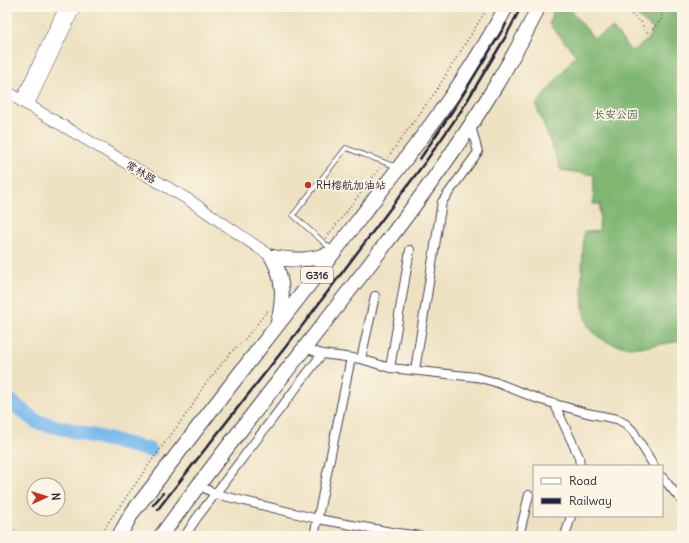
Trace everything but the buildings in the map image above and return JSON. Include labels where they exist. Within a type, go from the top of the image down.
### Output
[{"type":"highway","name":"G316","points":[[119,536],[132,513],[399,168],[455,91],[506,7]]},
{"type":"highway","points":[[161,536],[198,485],[427,189],[471,126],[523,38],[538,7]]},
{"type":"highway","points":[[272,257],[300,260],[323,257],[334,252]]},
{"type":"highway","points":[[272,257],[280,276],[283,292],[280,314],[276,327]]},
{"type":"street","points":[[25,103],[65,7]]},
{"type":"street","points":[[25,103],[75,7]]},
{"type":"street","name":"常林路","points":[[7,91],[189,200],[272,257]]},
{"type":"street","points":[[415,370],[442,202],[478,152],[471,126]]},
{"type":"street","points":[[390,368],[410,250]]},
{"type":"street","points":[[360,359],[375,296]]},
{"type":"street","points":[[305,348],[322,354],[360,359],[390,368],[476,377],[587,413],[617,419],[626,424],[632,431],[653,465]]},
{"type":"street","points":[[185,536],[196,519],[322,354]]},
{"type":"street","points":[[314,536],[351,358]]},
{"type":"street","points":[[554,403],[580,456],[580,465]]},
{"type":"street","points":[[663,478],[682,501]]},
{"type":"street","points":[[198,485],[216,494],[318,518],[397,533],[422,536]]},
{"type":"street","points":[[519,536],[529,495]]},
{"type":"street","points":[[566,536],[572,517]]},
{"type":"street","points":[[7,534],[12,536]]},
{"type":"lane","points":[[334,252],[293,215],[346,148],[399,168]]},
{"type":"path","points":[[323,242],[436,91],[488,7]]},
{"type":"path","points":[[586,7],[594,11],[601,12],[612,7]]},
{"type":"path","points":[[622,7],[641,22],[645,32],[649,33],[660,22],[665,7]]},
{"type":"path","points":[[101,536],[108,523],[160,449],[191,408],[203,387],[232,351],[245,339],[283,292]]},
{"type":"green space","name":"长安公园","points":[[555,7],[568,7],[594,38],[613,28],[631,51],[645,42],[653,29],[633,13],[633,7],[682,7],[682,341],[642,347],[619,346],[603,340],[593,333],[586,321],[582,296],[584,232],[599,231],[600,204],[593,204],[594,175],[561,170],[536,105],[576,55],[549,24]]},
{"type":"waterway","points":[[7,399],[37,422],[150,450]]},
{"type":"railway","points":[[158,509],[302,326],[426,161],[461,111],[506,36],[521,7]]},
{"type":"railway","points":[[420,159],[459,101],[506,24]]},
{"type":"railway","points":[[153,505],[163,493]]},
{"type":"place","name":"RH榕航加油站","points":[[308,185]]}]
